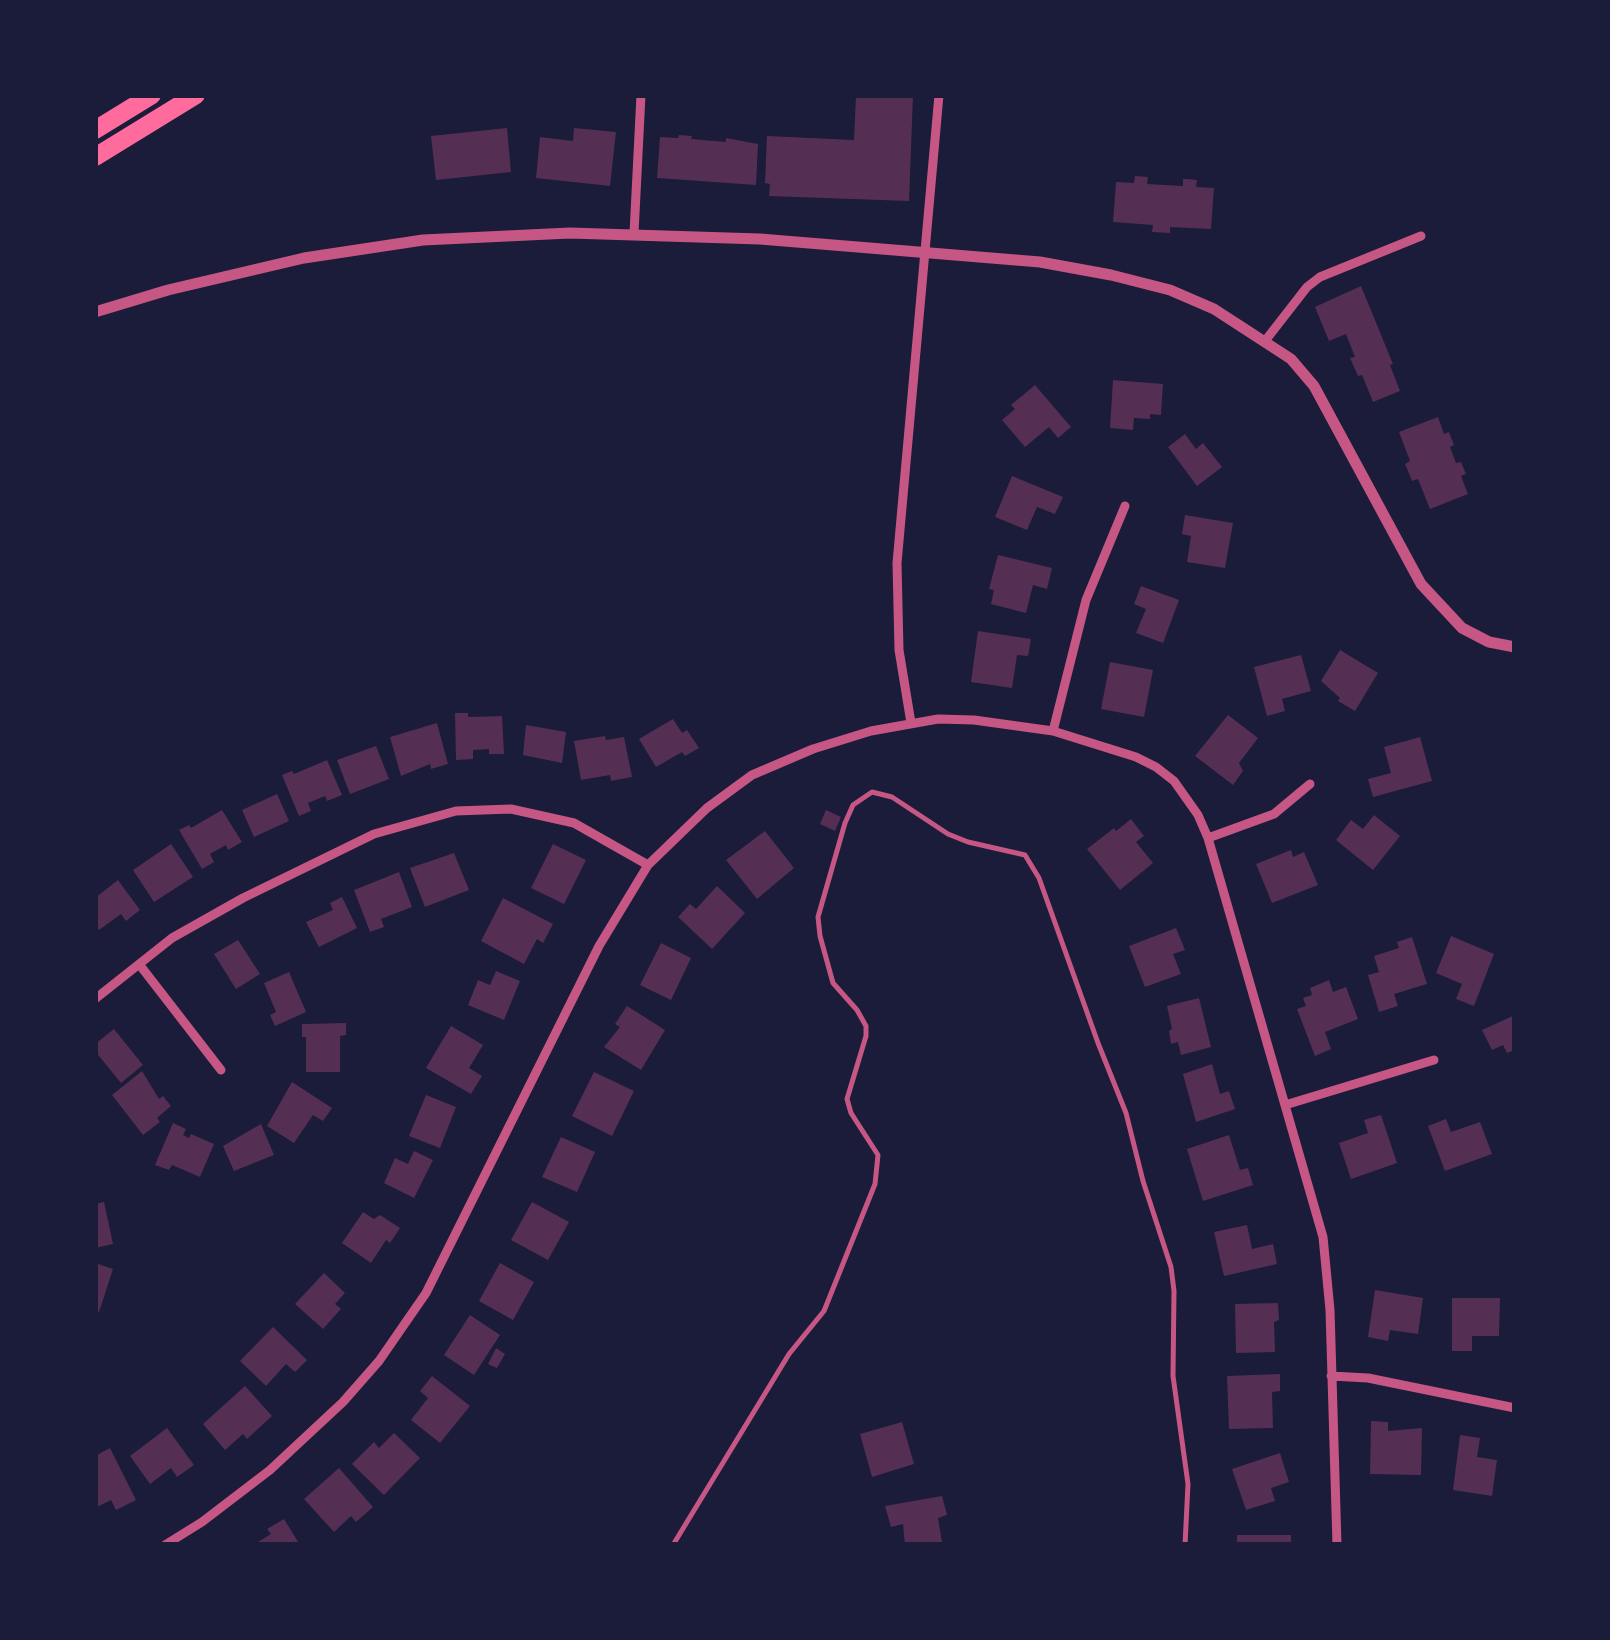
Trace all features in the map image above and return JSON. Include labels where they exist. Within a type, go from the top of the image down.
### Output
[{"type":"highway","points":[[95,130],[152,95]]},
{"type":"highway","points":[[95,157],[196,95]]},
{"type":"street","points":[[634,233],[641,95]]},
{"type":"street","points":[[911,723],[899,650],[896,562],[939,95]]},
{"type":"street","points":[[95,312],[272,266],[424,240],[570,232],[760,239],[1040,262],[1170,290],[1214,308],[1291,360],[1314,386],[1404,557],[1430,596],[1462,628],[1490,642],[1515,647]]},
{"type":"street","points":[[1265,340],[1306,287],[1320,277],[1422,236]]},
{"type":"street","points":[[1053,731],[1086,600],[1125,506]]},
{"type":"street","points":[[165,1545],[270,1470],[343,1402],[379,1361],[426,1294],[599,946],[648,865],[698,816],[752,776],[812,749],[938,719],[1053,731],[1100,744],[1156,767],[1188,798],[1208,838],[1323,1237],[1337,1545]]},
{"type":"street","points":[[1208,838],[1274,814],[1310,784]]},
{"type":"street","points":[[95,999],[172,938],[323,857],[374,834],[456,810],[511,809],[574,823],[648,865]]},
{"type":"street","points":[[139,964],[221,1070]]},
{"type":"street","points":[[1286,1104],[1434,1060]]},
{"type":"street","points":[[1332,1376],[1368,1378],[1515,1408]]},
{"type":"lane","points":[[674,1545],[788,1354],[824,1310],[875,1184],[878,1155],[850,1114],[848,1098],[866,1026],[833,982],[818,917],[845,823],[853,805],[872,792],[892,797],[948,834],[1025,855],[1040,878],[1126,1113],[1142,1181],[1172,1267],[1173,1376],[1188,1484],[1185,1545]]},
{"type":"building","points":[[856,95],[913,95],[909,201],[769,196],[770,184],[765,183],[767,136],[854,140]]},
{"type":"building","points":[[507,128],[511,172],[436,180],[431,136]]},
{"type":"building","points":[[574,128],[616,132],[610,186],[536,178],[540,137],[573,141]]},
{"type":"building","points":[[679,135],[758,144],[756,185],[657,178],[660,137]]},
{"type":"building","points":[[1135,176],[1148,177],[1147,184],[1183,186],[1183,179],[1187,179],[1197,180],[1196,187],[1214,188],[1211,229],[1170,227],[1170,233],[1152,232],[1153,225],[1113,222],[1116,182],[1134,183]]},
{"type":"building","points":[[1361,286],[1400,391],[1373,402],[1350,358],[1355,357],[1346,334],[1329,341],[1315,307]]},
{"type":"building","points":[[1113,380],[1163,384],[1161,415],[1134,418],[1133,430],[1110,428]]},
{"type":"building","points":[[1035,385],[1071,427],[1058,438],[1049,427],[1025,447],[1002,420],[1015,409],[1011,405]]},
{"type":"building","points":[[1438,417],[1444,434],[1449,432],[1456,463],[1461,462],[1466,474],[1461,476],[1468,494],[1430,509],[1418,479],[1412,481],[1405,464],[1410,461],[1399,432]]},
{"type":"building","points":[[1185,434],[1196,449],[1203,443],[1222,467],[1197,486],[1168,447]]},
{"type":"building","points":[[1012,476],[1063,497],[1055,514],[1037,507],[1027,530],[995,517]]},
{"type":"building","points":[[1185,515],[1233,523],[1225,568],[1187,562],[1191,536],[1182,534]]},
{"type":"building","points":[[998,555],[1052,568],[1047,589],[1033,585],[1026,613],[991,604],[994,590],[989,589]]},
{"type":"building","points":[[1141,586],[1179,600],[1163,643],[1136,633],[1146,609],[1134,604]]},
{"type":"building","points":[[978,631],[1031,639],[1028,656],[1017,655],[1012,688],[971,682]]},
{"type":"building","points":[[1340,650],[1378,673],[1355,711],[1338,701],[1340,698],[1321,681]]},
{"type":"building","points":[[1301,655],[1311,691],[1282,699],[1285,711],[1267,716],[1254,667]]},
{"type":"building","points":[[1110,662],[1153,670],[1144,717],[1101,709]]},
{"type":"building","points":[[455,713],[468,713],[468,717],[502,716],[504,754],[489,754],[489,749],[473,750],[473,759],[456,760]]},
{"type":"building","points":[[1228,715],[1258,738],[1239,763],[1243,771],[1233,785],[1195,756]]},
{"type":"building","points":[[673,719],[682,733],[687,730],[699,748],[685,756],[682,752],[656,767],[639,739]]},
{"type":"building","points":[[437,723],[448,764],[431,769],[430,764],[401,776],[390,737]]},
{"type":"building","points":[[526,725],[566,732],[562,763],[523,755]]},
{"type":"building","points":[[605,736],[606,740],[624,737],[632,777],[611,781],[610,775],[581,780],[574,741]]},
{"type":"building","points":[[1420,737],[1432,781],[1373,797],[1368,779],[1391,773],[1384,747]]},
{"type":"building","points":[[376,746],[389,779],[350,794],[337,760]]},
{"type":"building","points":[[327,760],[342,795],[308,803],[311,811],[299,816],[282,775]]},
{"type":"building","points":[[277,794],[289,821],[254,837],[242,810]]},
{"type":"building","points":[[222,810],[242,842],[210,854],[214,862],[202,869],[179,830],[189,825],[191,828]]},
{"type":"building","points":[[826,810],[841,817],[835,831],[820,824]]},
{"type":"building","points":[[1374,815],[1400,836],[1373,870],[1336,840],[1351,820],[1363,829]]},
{"type":"building","points":[[1131,819],[1144,836],[1136,842],[1153,863],[1120,890],[1087,849]]},
{"type":"building","points":[[765,831],[794,868],[757,899],[726,860]]},
{"type":"building","points":[[171,844],[193,877],[154,902],[133,870]]},
{"type":"building","points":[[553,844],[586,860],[564,904],[531,888]]},
{"type":"building","points":[[1291,850],[1293,857],[1304,852],[1318,885],[1272,903],[1256,864]]},
{"type":"building","points":[[454,853],[469,890],[425,907],[410,868]]},
{"type":"building","points":[[399,872],[412,907],[381,919],[384,927],[370,932],[354,890]]},
{"type":"building","points":[[118,880],[140,910],[126,921],[121,914],[99,930],[95,924],[95,898]]},
{"type":"building","points":[[717,886],[745,913],[712,949],[678,917],[690,904],[696,909]]},
{"type":"building","points":[[342,897],[357,928],[319,947],[306,922],[333,910],[330,903]]},
{"type":"building","points":[[503,898],[553,924],[543,943],[537,939],[524,964],[481,941]]},
{"type":"building","points":[[1176,928],[1185,950],[1173,954],[1181,974],[1145,987],[1129,946]]},
{"type":"building","points":[[1451,936],[1494,954],[1474,1006],[1456,999],[1462,984],[1436,973]]},
{"type":"building","points":[[1412,937],[1427,984],[1394,994],[1398,1006],[1379,1012],[1368,975],[1379,972],[1374,956],[1399,948],[1397,942]]},
{"type":"building","points":[[238,940],[260,974],[236,989],[214,954]]},
{"type":"building","points":[[661,943],[691,958],[671,1000],[640,985]]},
{"type":"building","points":[[496,971],[520,981],[504,1020],[468,1005],[478,980],[490,985]]},
{"type":"building","points":[[289,972],[306,1012],[275,1026],[270,1015],[276,1012],[264,983]]},
{"type":"building","points":[[1329,980],[1333,992],[1346,987],[1358,1019],[1325,1032],[1331,1049],[1315,1056],[1297,1009],[1306,1006],[1303,998],[1312,995],[1310,988]]},
{"type":"building","points":[[1199,998],[1211,1047],[1181,1055],[1178,1042],[1171,1044],[1167,1006]]},
{"type":"building","points":[[627,1006],[665,1030],[641,1070],[604,1047],[620,1027],[615,1024]]},
{"type":"building","points":[[1515,1015],[1515,1050],[1507,1053],[1503,1045],[1492,1050],[1482,1030]]},
{"type":"building","points":[[346,1023],[346,1035],[340,1036],[340,1072],[306,1072],[302,1024]]},
{"type":"building","points":[[451,1026],[483,1045],[469,1068],[482,1076],[471,1094],[426,1068]]},
{"type":"building","points":[[114,1029],[143,1065],[121,1083],[95,1051],[95,1044]]},
{"type":"building","points":[[1212,1064],[1220,1094],[1229,1091],[1235,1109],[1196,1122],[1183,1074]]},
{"type":"building","points":[[142,1071],[159,1099],[163,1096],[171,1106],[157,1118],[160,1122],[143,1135],[112,1095]]},
{"type":"building","points":[[594,1072],[634,1091],[612,1136],[572,1116]]},
{"type":"building","points":[[292,1082],[332,1108],[323,1121],[313,1115],[294,1143],[267,1126]]},
{"type":"building","points":[[426,1095],[456,1107],[440,1148],[409,1136]]},
{"type":"building","points":[[1381,1115],[1397,1163],[1351,1179],[1339,1143],[1368,1133],[1364,1120]]},
{"type":"building","points":[[1446,1119],[1451,1132],[1480,1122],[1492,1154],[1445,1171],[1428,1126]]},
{"type":"building","points":[[173,1123],[186,1129],[183,1135],[189,1138],[191,1134],[214,1144],[200,1177],[172,1165],[169,1170],[155,1165]]},
{"type":"building","points":[[261,1124],[274,1155],[234,1171],[223,1146]]},
{"type":"building","points":[[1229,1135],[1240,1170],[1248,1168],[1253,1185],[1203,1201],[1187,1149]]},
{"type":"building","points":[[561,1137],[595,1152],[577,1192],[542,1177]]},
{"type":"building","points":[[414,1151],[433,1160],[414,1198],[384,1183],[395,1158],[408,1164]]},
{"type":"building","points":[[104,1202],[113,1244],[95,1248],[95,1204]]},
{"type":"building","points":[[532,1202],[569,1222],[548,1260],[511,1240]]},
{"type":"building","points":[[363,1212],[374,1219],[380,1215],[400,1228],[390,1243],[386,1240],[371,1263],[342,1243]]},
{"type":"building","points":[[1247,1225],[1252,1249],[1273,1244],[1277,1264],[1224,1276],[1214,1232]]},
{"type":"building","points":[[95,1263],[113,1269],[99,1312],[95,1311]]},
{"type":"building","points":[[500,1263],[534,1282],[513,1320],[479,1301]]},
{"type":"building","points":[[324,1273],[345,1293],[335,1304],[341,1309],[323,1329],[295,1304]]},
{"type":"building","points":[[1375,1290],[1423,1298],[1418,1334],[1390,1330],[1388,1341],[1368,1337]]},
{"type":"building","points":[[1452,1298],[1500,1298],[1499,1336],[1472,1336],[1472,1351],[1452,1351]]},
{"type":"building","points":[[1278,1303],[1275,1352],[1236,1353],[1235,1304]]},
{"type":"building","points":[[470,1315],[500,1335],[474,1375],[444,1355]]},
{"type":"building","points":[[273,1327],[307,1360],[295,1372],[286,1364],[266,1386],[240,1361]]},
{"type":"building","points":[[496,1348],[505,1354],[497,1368],[488,1364]]},
{"type":"building","points":[[1280,1374],[1280,1391],[1272,1392],[1273,1428],[1229,1429],[1227,1376]]},
{"type":"building","points":[[432,1376],[470,1406],[440,1443],[411,1420],[428,1398],[420,1391]]},
{"type":"building","points":[[245,1386],[272,1416],[247,1439],[243,1434],[225,1450],[203,1424]]},
{"type":"building","points":[[1371,1421],[1388,1422],[1388,1431],[1422,1428],[1421,1475],[1370,1474]]},
{"type":"building","points":[[902,1422],[914,1464],[872,1477],[860,1434]]},
{"type":"building","points":[[167,1428],[194,1465],[177,1477],[171,1468],[150,1484],[130,1456]]},
{"type":"building","points":[[394,1433],[420,1458],[384,1495],[352,1464],[374,1442],[379,1448]]},
{"type":"building","points":[[1460,1435],[1480,1438],[1477,1457],[1497,1460],[1492,1496],[1453,1490]]},
{"type":"building","points":[[110,1448],[136,1500],[116,1510],[111,1500],[95,1508],[95,1456]]},
{"type":"building","points":[[1280,1453],[1289,1482],[1271,1488],[1275,1501],[1246,1510],[1232,1469]]},
{"type":"building","points":[[339,1468],[373,1507],[356,1522],[351,1516],[334,1532],[304,1499]]},
{"type":"building","points":[[942,1496],[947,1515],[938,1518],[942,1542],[905,1545],[903,1524],[891,1527],[885,1506]]},
{"type":"building","points":[[284,1519],[300,1545],[259,1545],[271,1534],[267,1529]]},
{"type":"building","points":[[1237,1535],[1291,1535],[1291,1545],[1237,1545]]}]
